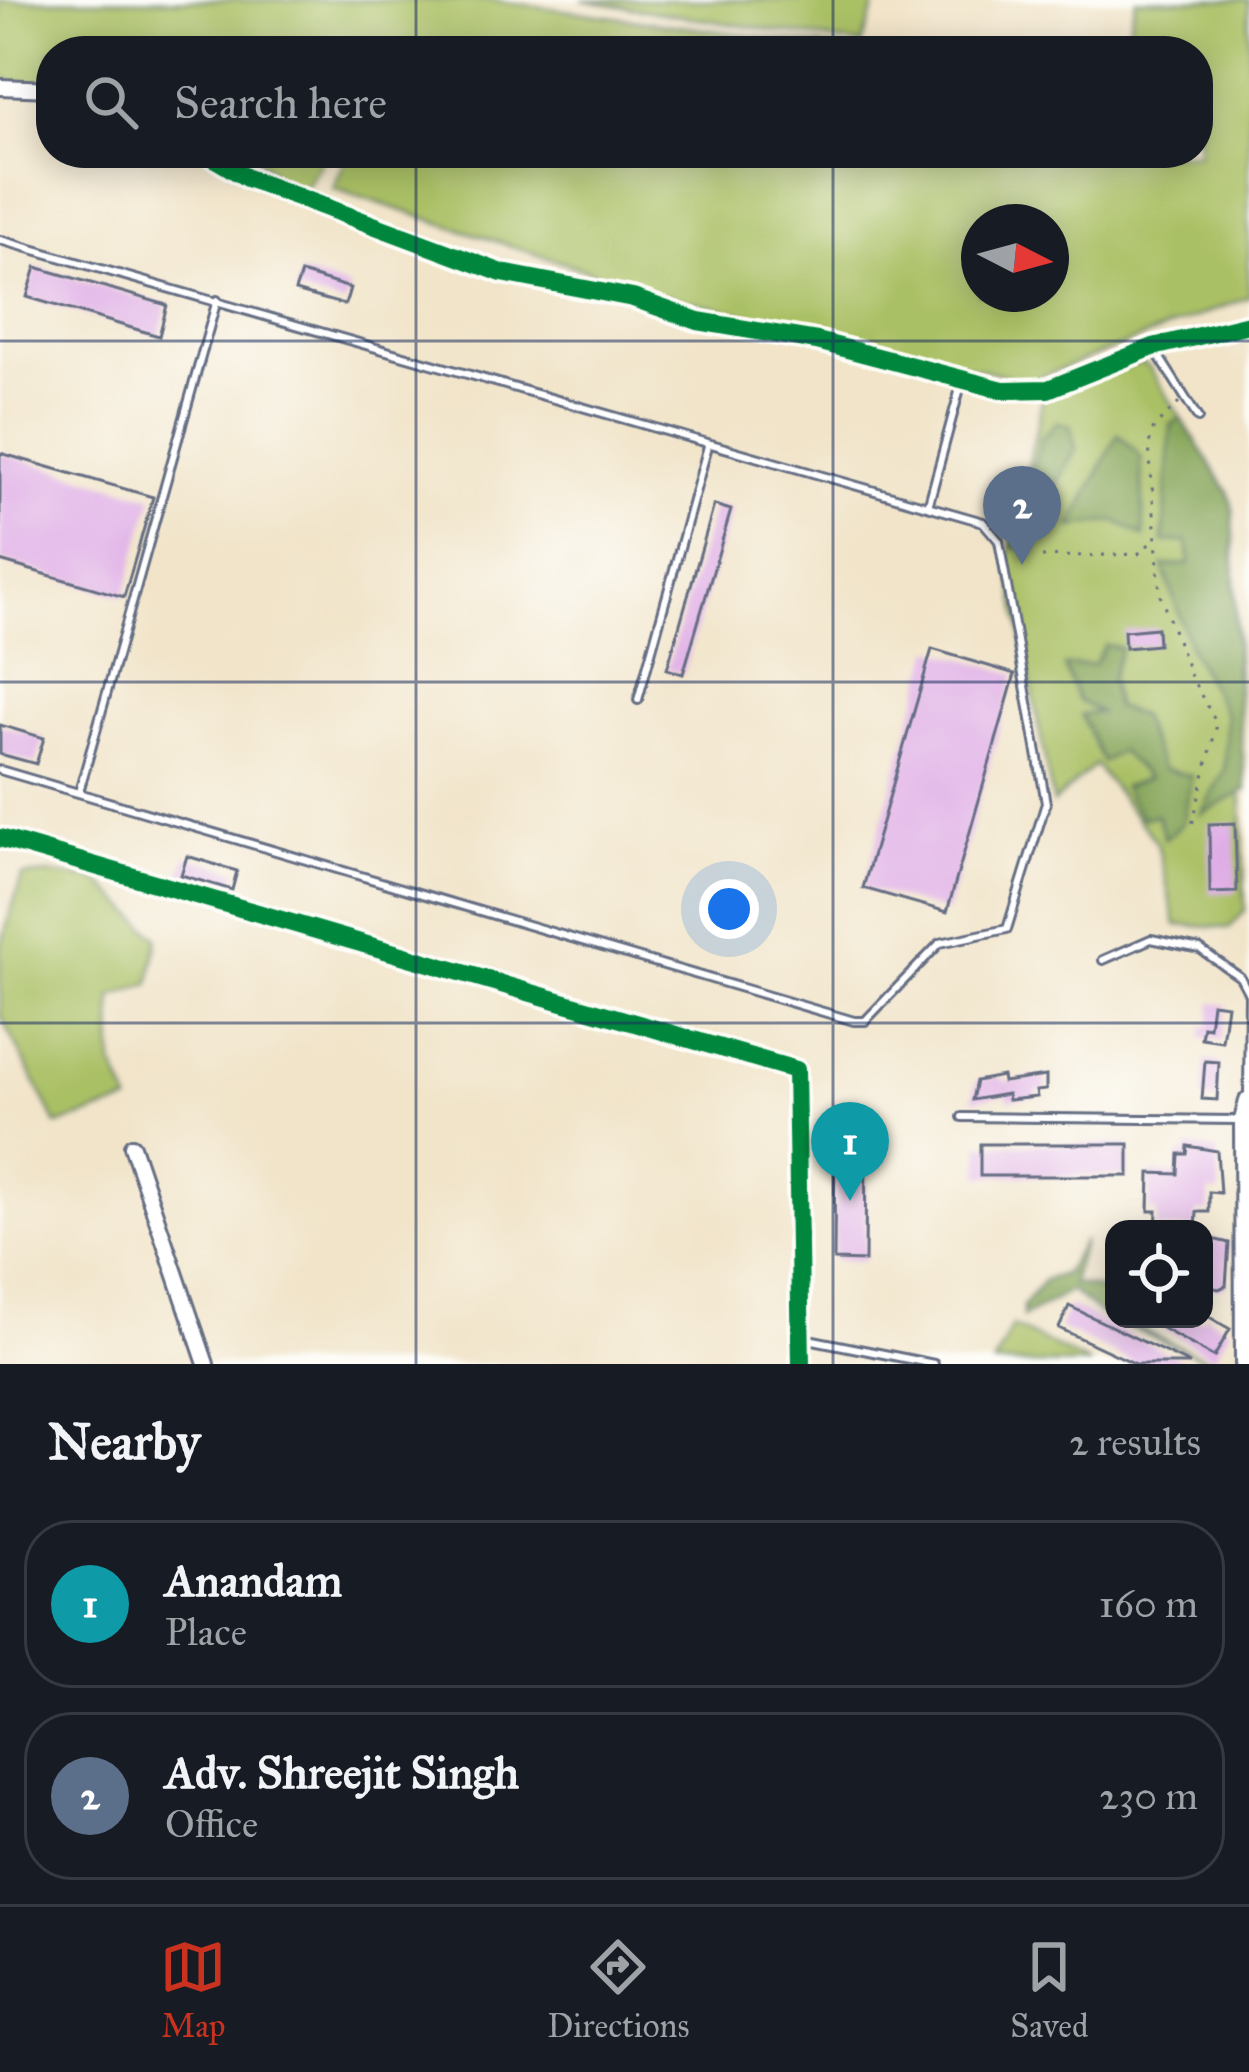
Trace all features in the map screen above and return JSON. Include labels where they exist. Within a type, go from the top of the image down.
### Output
[{"type":"main road","points":[[1244,1364],[1247,1107]]},
{"type":"street","points":[[0,87],[36,88]]},
{"type":"street","points":[[231,168],[502,273],[633,298],[698,321],[817,341],[962,381],[1033,392],[1153,347],[1249,324]]},
{"type":"street","points":[[0,838],[796,1070],[801,1364]]},
{"type":"street","points":[[132,1146],[206,1364]]},
{"type":"lane","points":[[0,240],[983,522],[997,533],[1046,817],[1007,929],[940,943],[865,1021],[0,770]]},
{"type":"lane","points":[[79,792],[217,300]]},
{"type":"lane","points":[[1153,347],[1198,418]]},
{"type":"lane","points":[[929,503],[962,381]]},
{"type":"lane","points":[[638,700],[708,446]]},
{"type":"lane","points":[[962,1117],[1247,1107],[1249,994],[1240,977],[1200,949],[1150,939],[1103,960]]},
{"type":"lane","points":[[801,1337],[934,1364]]},
{"type":"path","points":[[1185,398],[1154,427],[1149,444],[1160,595],[1191,677],[1217,724],[1192,825]]},
{"type":"path","points":[[1042,557],[1138,554],[1152,547],[1154,538]]},
{"type":"green space","points":[[0,0],[492,0],[752,36],[36,36],[36,86],[0,79]]},
{"type":"green space","points":[[582,0],[877,0],[865,36],[806,36]]},
{"type":"green space","points":[[1136,0],[1249,0],[1249,297],[1030,381],[662,295],[333,188],[342,168],[1213,168],[1213,36],[1127,36]]},
{"type":"green space","points":[[267,168],[317,168],[298,198]]},
{"type":"green space","points":[[1140,362],[1149,367],[1229,494],[1233,510],[1245,911],[1229,928],[1176,925],[1157,843],[1095,765],[1053,803],[1008,560],[1043,397]]},
{"type":"green space","points":[[1181,418],[1229,494],[1233,510],[1236,678],[1246,790],[1201,814],[1225,769],[1226,715],[1191,651],[1163,566],[1190,564],[1187,542],[1163,542],[1171,425]]},
{"type":"green space","points":[[1057,422],[1070,425],[1076,449],[1050,497],[1045,530],[1020,548],[1011,547],[1041,439]]},
{"type":"green space","points":[[1118,434],[1141,457],[1144,537],[1116,521],[1071,527]]},
{"type":"green space","points":[[1105,645],[1121,648],[1111,678],[1115,707],[1139,715],[1162,769],[1192,776],[1183,823],[1165,839],[1157,815],[1142,818],[1123,787],[1148,778],[1120,751],[1102,762],[1081,715],[1099,712],[1078,701],[1064,666],[1094,664]]},
{"type":"green space","points":[[53,874],[98,880],[158,938],[150,983],[112,997],[113,1064],[130,1102],[57,1125],[0,1014],[0,948],[22,876]]},
{"type":"green space","points":[[1084,1240],[1072,1283],[1105,1290],[1105,1318],[1071,1291],[1023,1317],[1023,1306],[1044,1280],[1065,1273]]},
{"type":"green space","points":[[1012,1326],[1090,1364],[994,1364]]},
{"type":"green space","points":[[1130,1328],[1138,1328],[1219,1364]]},
{"type":"building","points":[[36,267],[167,305],[159,336],[27,297]]},
{"type":"building","points":[[301,273],[350,288],[345,305],[295,291]]},
{"type":"building","points":[[0,453],[153,497],[124,597],[0,561]]},
{"type":"building","points":[[714,505],[731,510],[683,674],[667,669]]},
{"type":"building","points":[[1157,628],[1158,645],[1125,648],[1124,631]]},
{"type":"building","points":[[932,649],[1015,674],[947,912],[863,888]]},
{"type":"building","points":[[0,725],[44,738],[36,764],[0,754]]},
{"type":"building","points":[[1235,823],[1237,892],[1210,893],[1209,824]]},
{"type":"building","points":[[187,856],[237,871],[232,890],[181,875]]},
{"type":"building","points":[[1212,1003],[1227,1005],[1222,1041],[1201,1038],[1203,1026],[1209,1027]]},
{"type":"building","points":[[1205,1061],[1219,1062],[1217,1100],[1202,1099]]},
{"type":"building","points":[[1002,1076],[1003,1082],[1046,1076],[1046,1090],[1036,1091],[1037,1097],[1008,1100],[1007,1094],[972,1100],[976,1081]]},
{"type":"building","points":[[835,1141],[866,1142],[865,1261],[834,1260]]},
{"type":"building","points":[[980,1144],[1129,1144],[1129,1176],[980,1176]]},
{"type":"building","points":[[1188,1146],[1217,1151],[1220,1193],[1209,1192],[1209,1212],[1197,1212],[1197,1220],[1156,1220],[1157,1211],[1149,1211],[1150,1173],[1178,1174],[1179,1154],[1187,1154]]},
{"type":"building","points":[[1213,1239],[1229,1243],[1226,1286],[1213,1288]]},
{"type":"building","points":[[1069,1306],[1105,1323],[1105,1328],[1115,1328],[1190,1364],[1136,1364],[1059,1328]]},
{"type":"building","points":[[1213,1319],[1230,1329],[1214,1357],[1162,1328],[1213,1328]]},
{"type":"cycle path","points":[[231,168],[502,273],[633,298],[698,321],[817,341],[1003,390],[1048,389],[1153,347],[1249,324]]},
{"type":"cycle path","points":[[0,838],[796,1070],[801,1364]]},
{"type":"place","name":"Adv. Shreejit Singh","points":[[1022,565]]},
{"type":"place","name":"Anandam","points":[[850,1201]]}]
